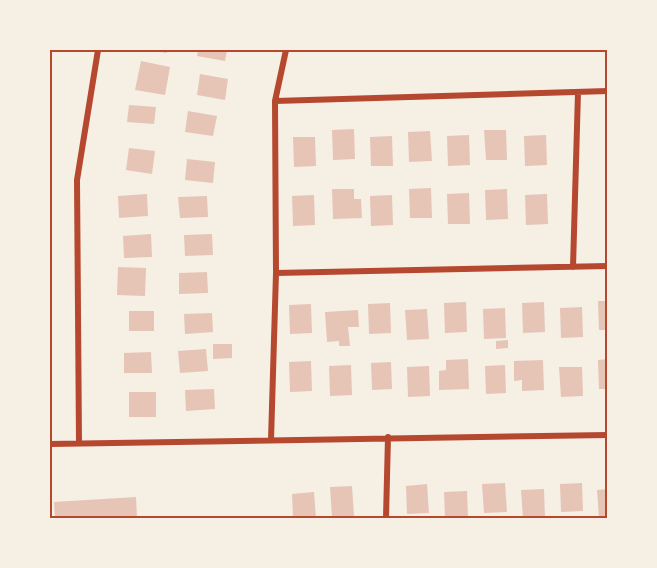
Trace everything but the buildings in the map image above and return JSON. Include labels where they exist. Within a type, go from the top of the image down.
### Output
[{"type":"street","points":[[79,443],[77,180],[98,50]]},
{"type":"street","points":[[271,440],[276,273],[274,101],[285,50]]},
{"type":"street","points":[[573,267],[578,92]]},
{"type":"street","points":[[274,101],[608,92]]},
{"type":"street","points":[[276,273],[608,266]]},
{"type":"street","points":[[50,444],[608,435]]},
{"type":"street","points":[[386,519],[388,437]]}]
